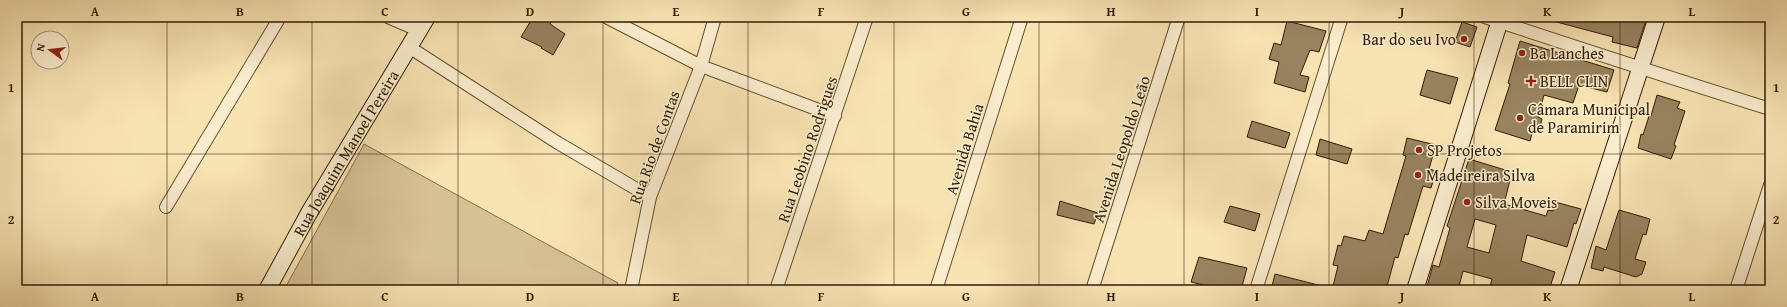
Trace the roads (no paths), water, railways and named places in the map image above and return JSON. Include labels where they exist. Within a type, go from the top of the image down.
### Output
[{"type":"street","points":[[166,207],[280,17]]},
{"type":"street","points":[[388,17],[423,24]]},
{"type":"street","points":[[606,17],[701,66],[835,116]]},
{"type":"street","name":"Rua Rio de Contas","points":[[631,290],[650,197],[701,66],[715,17]]},
{"type":"street","name":"Rua Leobino Rodrigues","points":[[776,290],[867,17]]},
{"type":"street","name":"Avenida Bahia","points":[[936,290],[1022,17]]},
{"type":"street","name":"Avenida Leopoldo Leão","points":[[1092,290],[1179,17]]},
{"type":"street","points":[[1256,290],[1342,17]]},
{"type":"street","points":[[1568,290],[1657,17]]},
{"type":"street","points":[[1415,290],[1495,19],[1640,69],[1770,109]]},
{"type":"street","name":"Rua Joaquim Manoel Pereira","points":[[267,290],[309,213],[423,24]]},
{"type":"street","points":[[409,47],[558,144],[650,197]]},
{"type":"street","points":[[1736,290],[1770,185]]},
{"type":"place","name":"Bar do seu Ivo","points":[[1464,39]]},
{"type":"place","name":"Ba Lanches","points":[[1522,53]]},
{"type":"place","name":"BELL CLIN","points":[[1531,81]]},
{"type":"place","name":"Câmara Municipal de Paramirim","points":[[1520,118]]},
{"type":"place","name":"SP Projetos","points":[[1419,150]]},
{"type":"place","name":"Madeireira Silva","points":[[1418,175]]},
{"type":"place","name":"Silva Moveis","points":[[1467,202]]}]
